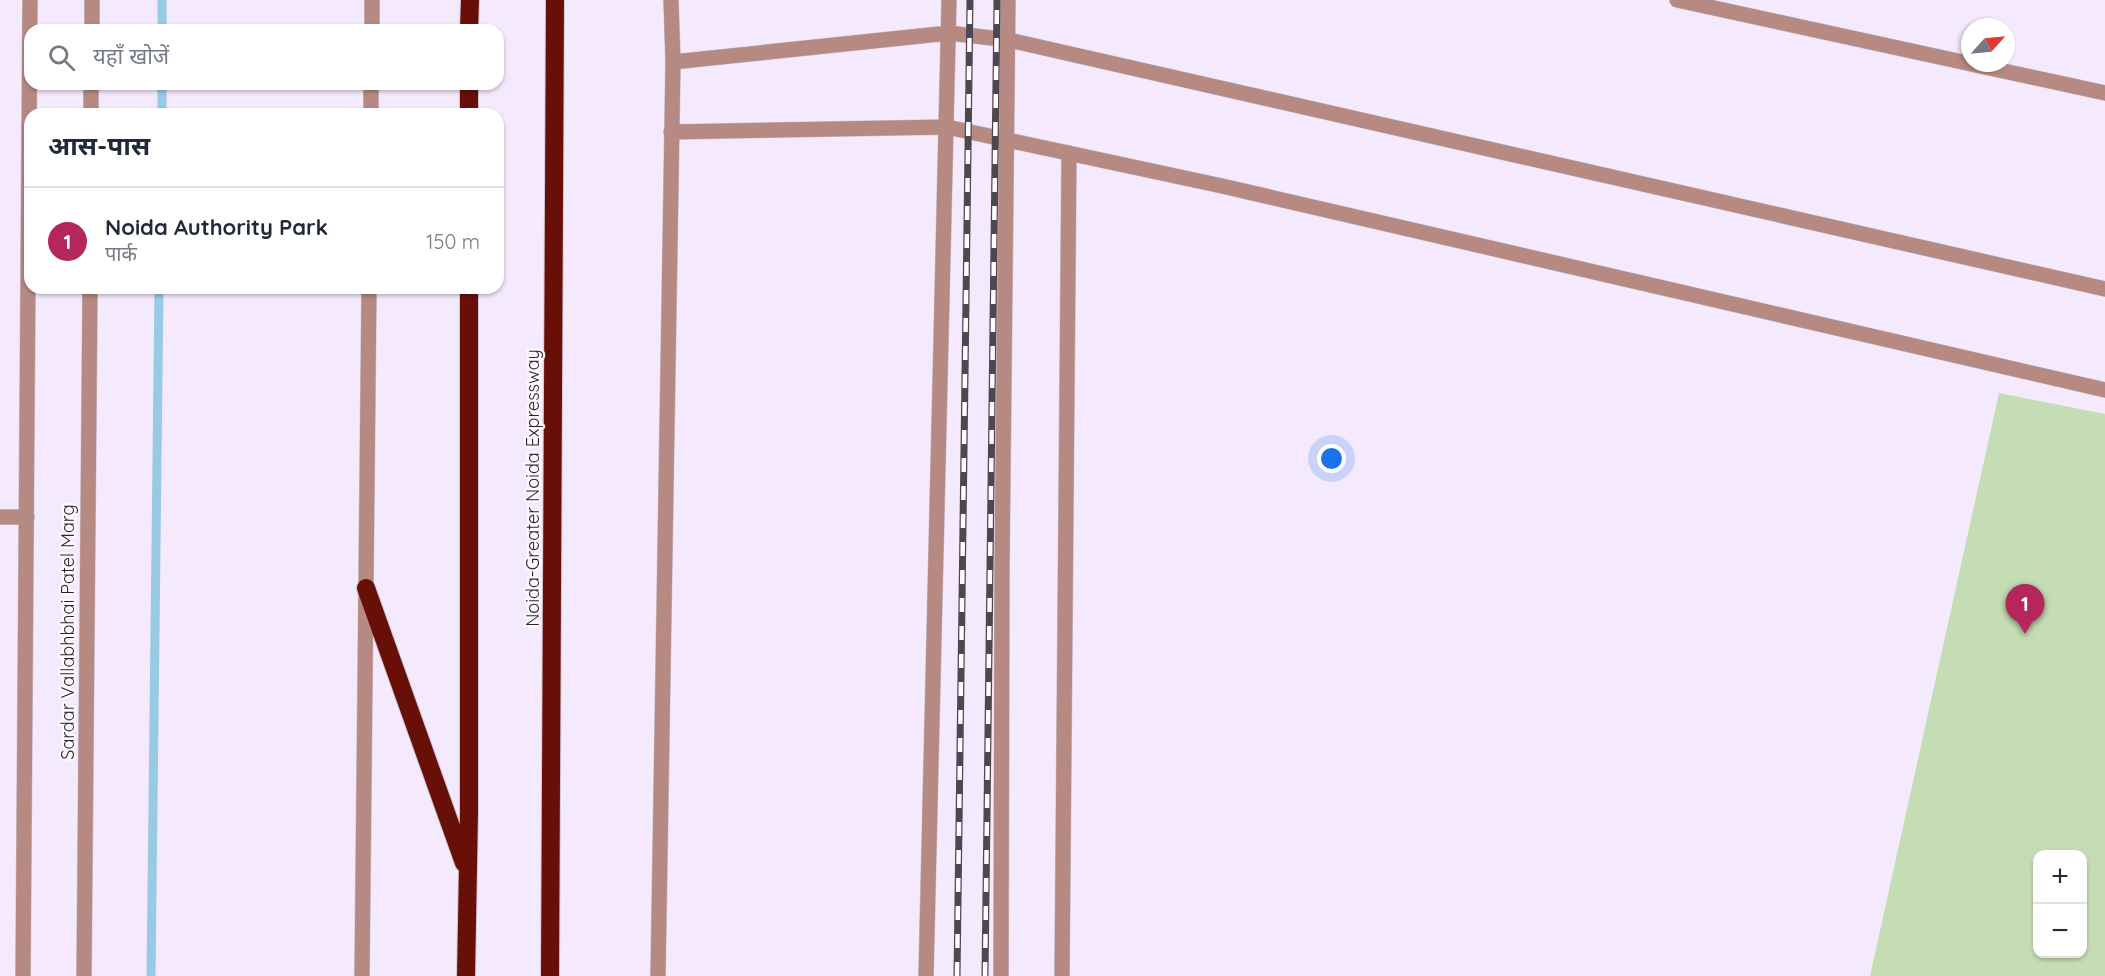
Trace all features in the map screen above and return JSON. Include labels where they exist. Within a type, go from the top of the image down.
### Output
[{"type":"highway","points":[[470,0],[470,24]]},
{"type":"highway","name":"Noida-Greater Noida Expressway","points":[[550,976],[555,0]]},
{"type":"highway","points":[[470,90],[470,108]]},
{"type":"highway","points":[[466,976],[469,294]]},
{"type":"highway","points":[[366,588],[468,874]]},
{"type":"street","points":[[30,0],[30,24]]},
{"type":"street","points":[[92,0],[92,24]]},
{"type":"street","points":[[372,0],[372,24]]},
{"type":"street","points":[[658,976],[673,62],[670,0]]},
{"type":"street","points":[[926,976],[949,0]]},
{"type":"street","points":[[1001,976],[1008,0]]},
{"type":"street","points":[[1677,0],[2105,93]]},
{"type":"street","points":[[673,62],[949,33],[1009,40],[2105,290]]},
{"type":"street","points":[[29,90],[29,108]]},
{"type":"street","points":[[91,90],[91,108]]},
{"type":"street","points":[[371,90],[371,108]]},
{"type":"street","points":[[671,132],[947,127],[1222,186],[2105,390]]},
{"type":"street","points":[[1062,976],[1068,153]]},
{"type":"street","points":[[23,976],[28,294]]},
{"type":"street","name":"Sardar Vallabhbhai Patel Marg","points":[[84,976],[90,294]]},
{"type":"street","points":[[362,976],[369,294]]},
{"type":"street","points":[[0,517],[27,517]]},
{"type":"green space","points":[[1999,393],[2105,414],[2105,976],[1870,976]]},
{"type":"waterway","points":[[162,0],[162,24]]},
{"type":"waterway","points":[[162,90],[162,108]]},
{"type":"waterway","points":[[151,976],[159,294]]},
{"type":"railway","points":[[957,976],[970,0]]},
{"type":"railway","points":[[985,976],[997,0]]},
{"type":"place","name":"Noida Authority Park","points":[[2025,634]]}]
